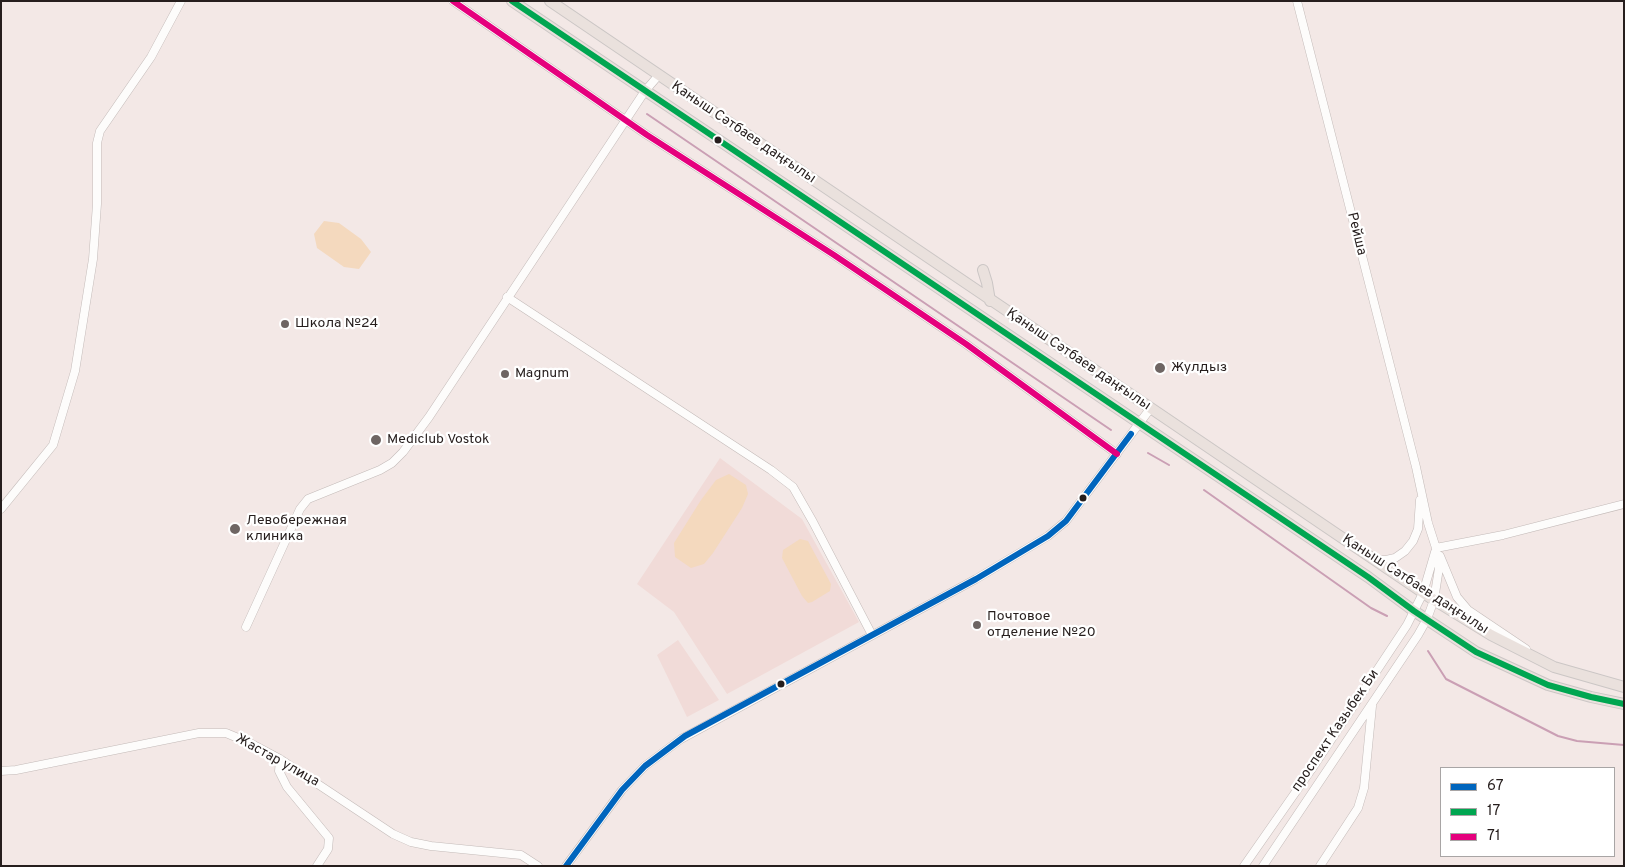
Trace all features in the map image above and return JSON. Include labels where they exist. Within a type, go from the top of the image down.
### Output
[{"type":"main road","name":"Қаныш Сәтбаев даңғылы","points":[[512,1],[1368,577],[1414,611],[1476,652],[1548,685],[1591,698],[1624,704]]},
{"type":"main road","name":"Қаныш Сәтбаев даңғылы","points":[[550,1],[1422,593],[1490,634],[1554,667],[1624,687]]},
{"type":"main road","points":[[983,270],[990,301]]},
{"type":"street","points":[[1,509],[53,445],[75,371],[93,259],[97,204],[97,143],[100,132],[151,57],[182,1]]},
{"type":"street","points":[[453,1],[626,121],[834,255],[941,327],[1117,454]]},
{"type":"street","name":"Рейша","points":[[1297,1],[1416,467],[1428,523],[1436,548]]},
{"type":"street","points":[[246,627],[300,509],[308,499],[380,470],[392,463],[403,452],[429,417],[645,90],[658,76]]},
{"type":"street","points":[[507,297],[725,438],[792,487],[813,522],[872,635]]},
{"type":"street","points":[[566,866],[622,790],[645,766],[685,736],[976,579],[1048,536],[1066,521],[1150,409]]},
{"type":"street","points":[[1373,560],[1395,558],[1405,551],[1413,541],[1418,529],[1421,491]]},
{"type":"street","points":[[1554,667],[1468,610],[1457,597],[1436,548],[1503,535],[1624,504]]},
{"type":"street","name":"проспект Казыбек Би","points":[[1244,866],[1311,770],[1414,611],[1422,593],[1436,548]]},
{"type":"street","name":"проспект Казыбек Би","points":[[1263,866],[1372,705],[1427,619],[1434,600],[1438,568],[1436,548]]},
{"type":"street","points":[[1320,866],[1358,808],[1364,788],[1372,705]]},
{"type":"street","name":"Жастар улица","points":[[1,771],[16,770],[198,733],[226,733],[280,759],[393,834],[411,842],[521,856],[538,866]]},
{"type":"street","points":[[280,759],[279,771],[287,787],[330,838],[328,849],[317,866]]},
{"type":"shaded area","points":[[324,221],[339,223],[361,239],[371,252],[359,269],[344,267],[317,248],[314,234]]},
{"type":"shaded area","points":[[720,458],[802,519],[859,622],[727,694],[674,612],[637,584]]},
{"type":"shaded area","points":[[729,474],[746,485],[748,494],[742,508],[713,553],[704,564],[691,568],[675,557],[674,543],[716,480]]},
{"type":"shaded area","points":[[800,539],[808,541],[831,584],[830,591],[808,603],[802,596],[782,558],[783,550]]},
{"type":"shaded area","points":[[678,640],[719,700],[687,717],[657,655]]},
{"type":"waterway","points":[[647,114],[1111,430]]},
{"type":"waterway","points":[[1148,453],[1169,465]]},
{"type":"waterway","points":[[1204,490],[1371,608],[1387,616]]},
{"type":"waterway","points":[[1428,651],[1446,679],[1558,736],[1577,741],[1624,745]]},
{"type":"transit line","name":"71","points":[[453,1],[647,135],[834,255],[966,344],[1117,454]]},
{"type":"transit line","name":"17","points":[[512,1],[1368,577],[1414,611],[1476,652],[1548,685],[1624,704]]},
{"type":"transit line","name":"67","points":[[566,866],[622,790],[645,766],[685,736],[976,579],[1048,536],[1066,521],[1131,434]]},
{"type":"place","name":"Школа №24","points":[[285,324]]},
{"type":"place","name":"Жулдыз","points":[[1160,368]]},
{"type":"place","name":"Magnum","points":[[505,374]]},
{"type":"place","name":"Mediclub Vostok","points":[[376,440]]},
{"type":"place","name":"Левобережная клиника","points":[[235,529]]},
{"type":"place","name":"Почтовое отделение №20","points":[[977,625]]}]
